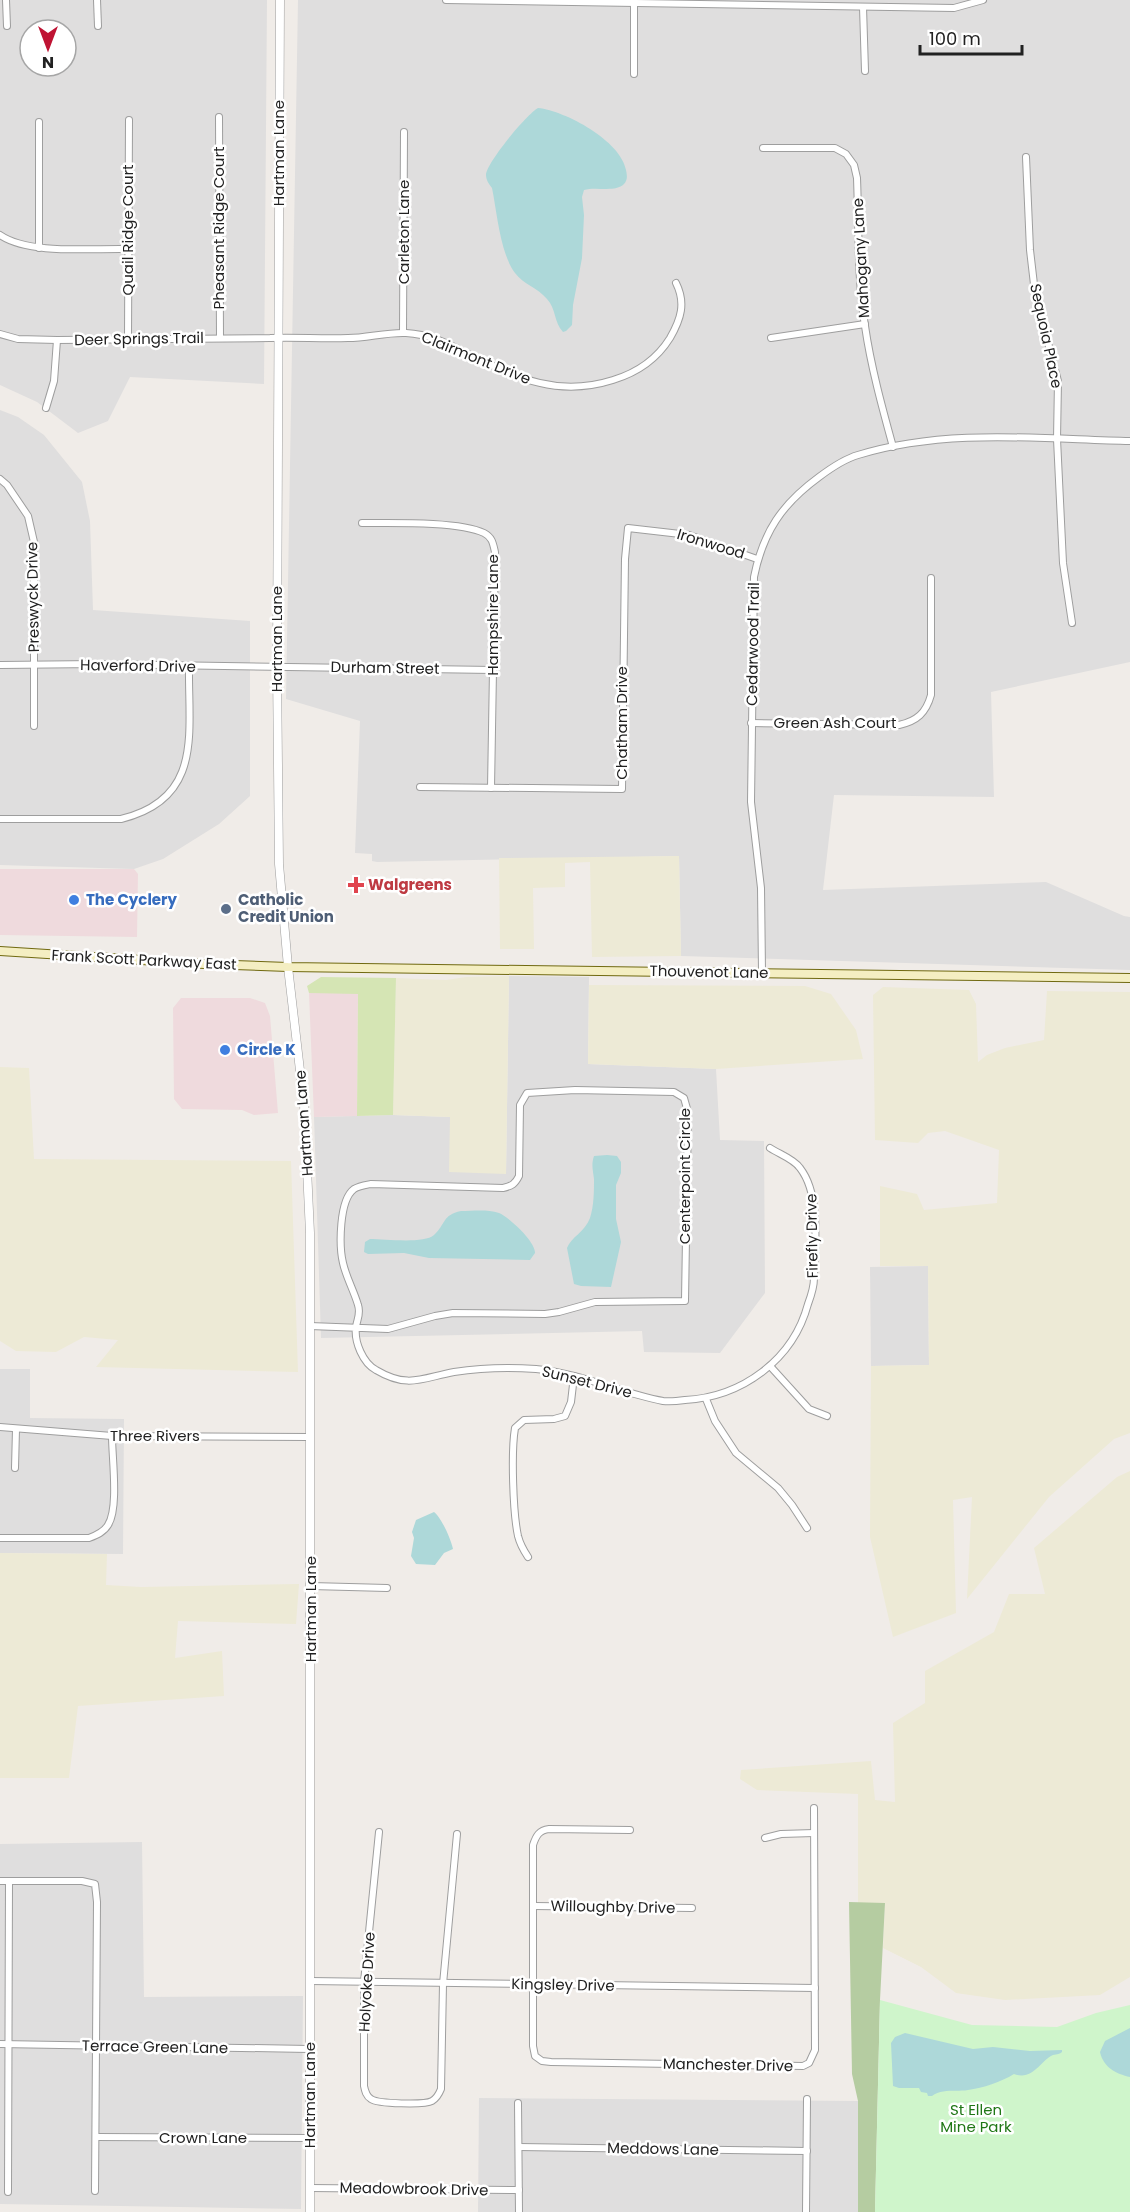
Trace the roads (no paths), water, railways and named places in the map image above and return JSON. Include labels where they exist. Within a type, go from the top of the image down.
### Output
[{"type":"main road","name":"Frank Scott Parkway East","points":[[0,951],[288,967]]},
{"type":"main road","name":"Thouvenot Lane","points":[[288,967],[1130,978]]},
{"type":"street","points":[[6,0],[7,26]]},
{"type":"street","points":[[97,0],[98,26]]},
{"type":"street","name":"Hartman Lane","points":[[280,0],[277,668],[279,864],[306,1131],[310,1223],[310,2212]]},
{"type":"street","points":[[446,0],[779,3],[954,8],[983,0]]},
{"type":"street","points":[[634,2],[634,74]]},
{"type":"street","points":[[863,7],[865,71]]},
{"type":"street","name":"Pheasant Ridge Court","points":[[219,117],[220,338]]},
{"type":"street","name":"Quail Ridge Court","points":[[128,339],[129,120]]},
{"type":"street","points":[[39,122],[39,248]]},
{"type":"street","name":"Carleton Lane","points":[[403,333],[405,132]]},
{"type":"street","name":"Mahogany Lane","points":[[763,148],[836,148],[846,154],[854,165],[857,178],[864,324],[877,388],[893,447]]},
{"type":"street","name":"Sequoia Place","points":[[1026,157],[1030,250],[1035,293],[1058,381],[1056,439],[1063,563],[1072,623]]},
{"type":"street","points":[[0,235],[21,245],[39,248],[128,249]]},
{"type":"street","name":"Clairmont Drive","points":[[278,338],[348,338],[403,333],[421,334],[531,381],[558,387],[597,385],[634,372],[646,364],[665,345],[678,323],[682,308],[681,293],[676,283]]},
{"type":"street","points":[[771,338],[864,324]]},
{"type":"street","name":"Deer Springs Trail","points":[[0,334],[18,339],[57,340],[278,338]]},
{"type":"street","points":[[46,408],[54,381],[57,340]]},
{"type":"street","name":"Cedarwood Trail","points":[[762,972],[761,888],[751,802],[753,587],[758,559],[767,535],[783,508],[805,487],[833,467],[857,455],[893,447],[954,438],[1130,441]]},
{"type":"street","name":"Preswyck Drive","points":[[0,479],[7,485],[28,516],[33,543],[34,726]]},
{"type":"street","name":"Hampshire Lane","points":[[362,522],[440,525],[473,529],[485,533],[492,540],[495,552],[491,788]]},
{"type":"street","name":"Ironwood","points":[[628,528],[689,535],[758,559]]},
{"type":"street","name":"Chatham Drive","points":[[420,787],[622,789],[624,570],[628,528]]},
{"type":"street","name":"Green Ash Court","points":[[751,723],[899,725],[920,717],[931,695],[931,578]]},
{"type":"street","name":"Haverford Drive","points":[[0,665],[277,668]]},
{"type":"street","points":[[0,819],[121,819],[157,804],[175,785],[188,756],[189,666]]},
{"type":"street","name":"Durham Street","points":[[277,668],[493,670]]},
{"type":"street","name":"Centerpoint Circle","points":[[310,1326],[388,1329],[453,1313],[545,1314],[595,1302],[685,1301],[688,1124],[687,1104],[684,1098],[674,1092],[532,1091],[523,1098],[520,1105],[519,1176],[516,1183],[511,1186],[503,1188],[371,1184],[355,1188],[349,1194],[340,1238],[343,1265],[359,1308],[356,1327]]},
{"type":"street","name":"Firefly Drive","points":[[706,1399],[741,1387],[782,1356],[803,1324],[814,1282],[814,1212],[811,1187],[799,1166],[770,1148]]},
{"type":"street","name":"Sunset Drive","points":[[356,1327],[361,1353],[373,1368],[392,1379],[414,1382],[455,1372],[496,1368],[536,1369],[574,1376],[665,1402],[706,1399]]},
{"type":"street","points":[[770,1366],[809,1410],[827,1416]]},
{"type":"street","points":[[528,1557],[518,1538],[514,1470],[515,1428],[524,1420],[554,1419],[565,1416],[570,1406],[574,1376]]},
{"type":"street","points":[[706,1399],[715,1421],[736,1454],[778,1488],[792,1504],[807,1528]]},
{"type":"street","name":"Three Rivers","points":[[0,1427],[112,1436],[310,1437]]},
{"type":"street","points":[[15,1468],[16,1429]]},
{"type":"street","points":[[0,1538],[89,1538],[102,1532],[108,1525],[114,1507],[112,1436]]},
{"type":"street","points":[[311,1586],[387,1588]]},
{"type":"street","name":"Manchester Drive","points":[[630,1830],[549,1829],[540,1831],[533,1845],[533,2052],[535,2056],[542,2061],[800,2066],[809,2063],[815,2050],[816,1850],[814,1808]]},
{"type":"street","name":"Holyoke Drive","points":[[379,1832],[364,1982],[365,2091],[377,2102],[429,2102],[437,2097],[441,2089],[443,1984],[457,1834]]},
{"type":"street","points":[[765,1838],[781,1834],[814,1833]]},
{"type":"street","points":[[0,1881],[82,1881],[95,1884],[97,1902],[95,2191]]},
{"type":"street","points":[[8,2192],[9,1882]]},
{"type":"street","name":"Willoughby Drive","points":[[534,1906],[692,1908]]},
{"type":"street","name":"Kingsley Drive","points":[[310,1981],[815,1988]]},
{"type":"street","name":"Terrace Green Lane","points":[[0,2044],[309,2049]]},
{"type":"street","points":[[806,2212],[807,2099]]},
{"type":"street","points":[[518,2103],[519,2212]]},
{"type":"street","name":"Crown Lane","points":[[96,2137],[310,2138]]},
{"type":"street","name":"Meddows Lane","points":[[519,2147],[807,2151]]},
{"type":"street","name":"Meadowbrook Drive","points":[[310,2188],[519,2190]]},
{"type":"water","points":[[538,108],[563,115],[591,129],[614,148],[622,159],[627,174],[626,181],[620,187],[584,190],[582,258],[573,305],[572,325],[563,332],[550,303],[518,277],[510,265],[502,244],[492,188],[486,177],[493,160],[508,139]]},
{"type":"water","points":[[594,1156],[617,1156],[621,1162],[621,1173],[616,1185],[616,1219],[621,1242],[611,1287],[581,1286],[574,1284],[567,1248],[590,1218],[594,1198],[592,1165]]},
{"type":"water","points":[[461,1211],[490,1211],[503,1215],[527,1237],[535,1253],[530,1260],[429,1258],[404,1253],[368,1254],[364,1252],[365,1242],[370,1239],[429,1238],[438,1231],[447,1217]]},
{"type":"water","points":[[434,1512],[440,1518],[453,1549],[444,1553],[435,1565],[416,1564],[411,1556],[414,1538],[412,1532],[416,1520]]},
{"type":"water","points":[[1130,2028],[1130,2077],[1111,2069],[1104,2062],[1100,2052],[1105,2041]]},
{"type":"water","points":[[905,2033],[973,2049],[993,2047],[1030,2051],[1062,2050],[1062,2052],[1048,2058],[1026,2075],[1014,2074],[980,2088],[945,2091],[928,2096],[919,2088],[893,2086],[891,2043],[895,2037]]},
{"type":"place","name":"Walgreens","points":[[356,885]]},
{"type":"place","name":"The Cyclery","points":[[74,900]]},
{"type":"place","name":"Catholic Credit Union","points":[[226,909]]},
{"type":"place","name":"Circle K","points":[[225,1050]]},
{"type":"park label","name":"St Ellen Mine Park","points":[[976,2118]]}]
